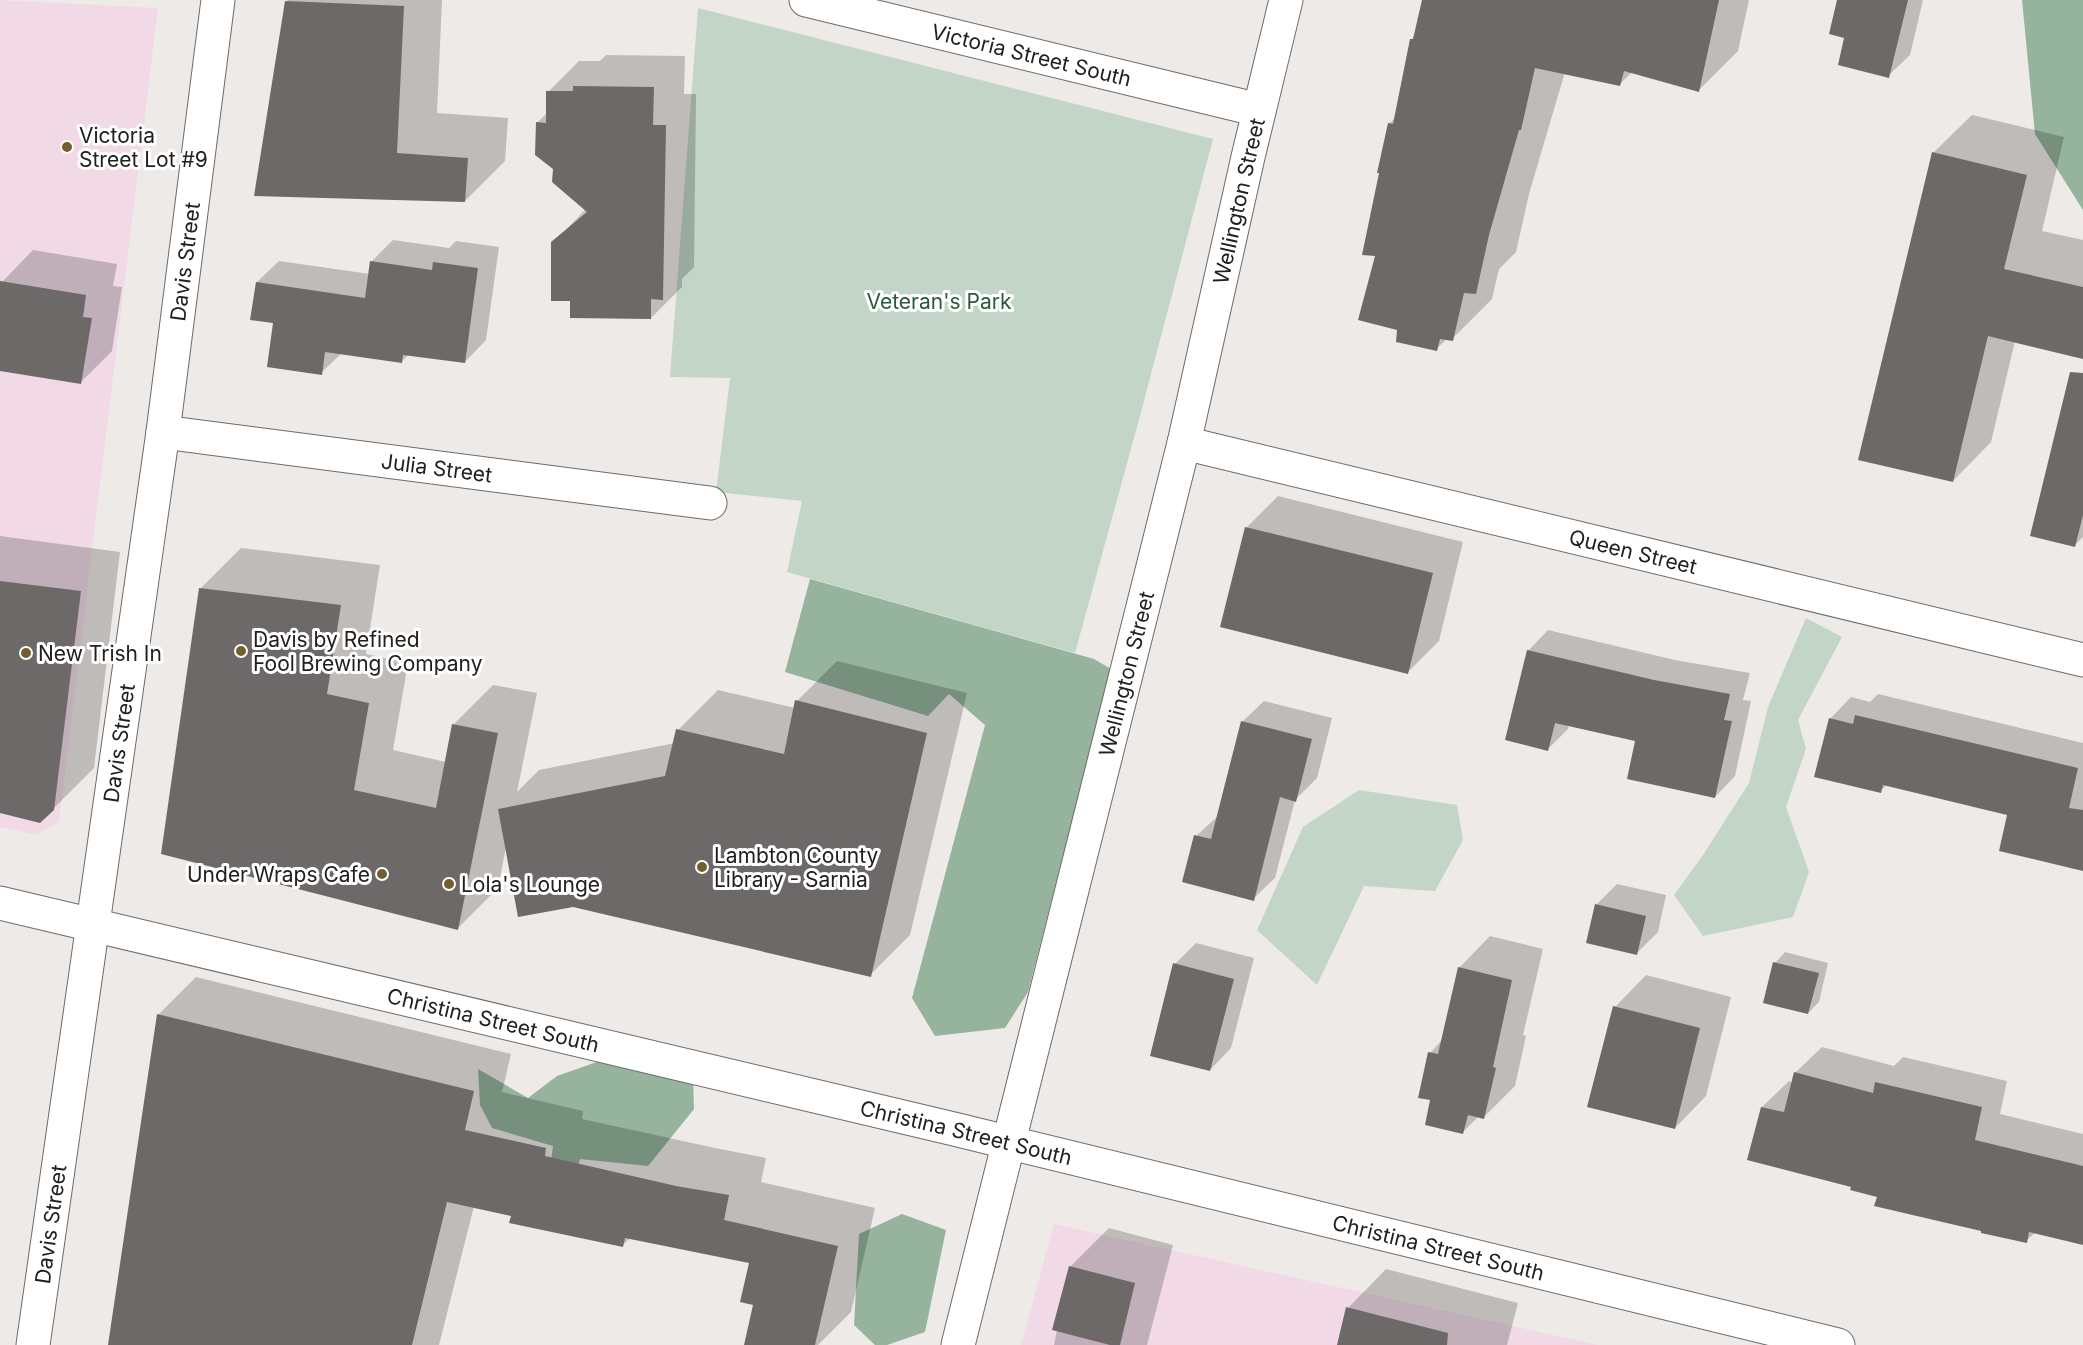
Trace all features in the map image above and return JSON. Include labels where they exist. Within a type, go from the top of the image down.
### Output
[{"type":"street","name":"Davis Street","points":[[33,1345],[163,432],[218,0]]},
{"type":"street","name":"Victoria Street South","points":[[806,0],[1259,110]]},
{"type":"street","name":"Wellington Street","points":[[958,1345],[1184,443],[1286,0]]},
{"type":"street","name":"Julia Street","points":[[163,432],[710,503]]},
{"type":"street","name":"Queen Street","points":[[1184,443],[2083,660]]},
{"type":"street","name":"Christina Street South","points":[[0,903],[1008,1142],[1838,1345]]},
{"type":"shaded area","points":[[0,0],[158,8],[59,822],[36,835],[0,827]]},
{"type":"shaded area","points":[[1054,1224],[1598,1345],[1021,1345]]},
{"type":"green space","points":[[2022,0],[2083,0],[2083,210],[2035,134]]},
{"type":"green space","name":"Veteran's Park","points":[[698,8],[1213,139],[1075,653],[787,572],[802,501],[716,492],[730,378],[670,377]]},
{"type":"green space","points":[[810,579],[1094,659],[1111,669],[1028,992],[1005,1028],[935,1036],[912,998],[985,725],[949,694],[928,716],[785,672]]},
{"type":"green space","points":[[1806,618],[1842,637],[1798,720],[1806,749],[1786,807],[1809,872],[1793,917],[1703,936],[1674,895],[1703,855],[1749,783],[1768,707]]},
{"type":"green space","points":[[1359,790],[1457,805],[1463,840],[1435,891],[1364,886],[1317,985],[1257,930],[1303,827]]},
{"type":"green space","points":[[608,1058],[693,1078],[694,1109],[648,1166],[580,1159],[574,1183],[550,1169],[553,1146],[492,1128],[480,1105],[478,1069],[528,1098],[557,1076]]},
{"type":"green space","points":[[902,1214],[946,1230],[925,1332],[887,1345],[875,1345],[854,1325],[859,1234]]},
{"type":"building","points":[[1422,0],[1719,0],[1699,92],[1624,71],[1620,86],[1535,68],[1521,130],[1519,130],[1489,235],[1476,294],[1464,293],[1453,341],[1440,339],[1437,351],[1396,342],[1397,330],[1358,320],[1375,256],[1362,255],[1379,173],[1377,173],[1388,123],[1393,124],[1410,39],[1413,39]]},
{"type":"building","points":[[1837,0],[1908,0],[1889,78],[1838,65],[1844,38],[1829,34]]},
{"type":"building","points":[[285,1],[404,6],[397,153],[468,158],[465,202],[254,196]]},
{"type":"building","points":[[573,86],[654,87],[653,125],[666,125],[663,300],[651,299],[651,319],[570,318],[570,301],[551,301],[551,242],[587,212],[552,182],[553,169],[535,155],[536,122],[546,123],[546,91],[573,91]]},
{"type":"building","points":[[1932,152],[2027,175],[2004,269],[2083,287],[2083,359],[1988,336],[1953,482],[1858,460]]},
{"type":"building","points":[[370,261],[432,270],[433,262],[478,268],[465,363],[403,355],[402,363],[325,352],[322,375],[267,367],[273,323],[250,320],[256,282],[365,298]]},
{"type":"building","points":[[0,281],[86,295],[83,317],[92,318],[81,384],[0,371]]},
{"type":"building","points":[[2070,372],[2083,373],[2083,515],[2075,547],[2030,536]]},
{"type":"building","points":[[1245,527],[1433,573],[1408,674],[1220,627]]},
{"type":"building","points":[[0,581],[81,591],[54,810],[40,823],[0,813]]},
{"type":"building","points":[[199,588],[341,605],[327,694],[369,703],[354,790],[436,808],[452,724],[498,733],[458,930],[161,854]]},
{"type":"building","points":[[1527,650],[1654,680],[1730,694],[1724,720],[1732,721],[1715,798],[1627,779],[1635,741],[1555,723],[1548,751],[1505,740]]},
{"type":"building","name":"Lambton County Library - Sarnia","points":[[795,700],[927,733],[871,977],[573,907],[518,917],[498,809],[665,776],[676,729],[784,754]]},
{"type":"building","points":[[1855,715],[2078,768],[2069,808],[2083,810],[2083,871],[1999,851],[2007,815],[1883,785],[1881,793],[1814,777],[1829,718],[1853,724]]},
{"type":"building","points":[[1241,721],[1312,739],[1296,802],[1280,797],[1254,901],[1182,882],[1194,835],[1211,839]]},
{"type":"building","points":[[1595,904],[1646,916],[1637,955],[1586,943]]},
{"type":"building","points":[[1773,962],[1819,973],[1808,1014],[1763,1003]]},
{"type":"building","points":[[1173,963],[1234,979],[1210,1071],[1150,1056]]},
{"type":"building","points":[[1458,967],[1512,980],[1484,1119],[1468,1115],[1463,1134],[1425,1125],[1430,1100],[1418,1098],[1428,1052],[1438,1054]]},
{"type":"building","points":[[1613,1006],[1700,1028],[1675,1129],[1587,1107]]},
{"type":"building","points":[[157,1014],[474,1091],[465,1130],[546,1148],[545,1156],[676,1186],[729,1195],[724,1220],[838,1246],[815,1345],[744,1345],[753,1305],[740,1302],[749,1263],[625,1238],[623,1247],[509,1223],[511,1216],[447,1202],[412,1345],[108,1345]]},
{"type":"building","points":[[1794,1072],[1873,1093],[1875,1082],[1982,1107],[1975,1140],[2083,1166],[2083,1245],[2029,1232],[2027,1243],[1874,1206],[1877,1197],[1850,1190],[1851,1187],[1747,1160],[1761,1107],[1784,1112]]},
{"type":"building","points":[[1069,1266],[1135,1283],[1120,1345],[1110,1345],[1052,1330]]},
{"type":"building","points":[[1346,1307],[1448,1333],[1447,1345],[1337,1345]]},
{"type":"place","name":"Victoria Street Lot #9","points":[[67,147]]},
{"type":"place","name":"Davis by Refined Fool Brewing Company","points":[[241,651]]},
{"type":"place","name":"New Trish In","points":[[26,653]]},
{"type":"place","name":"Lambton County Library - Sarnia","points":[[702,867]]},
{"type":"place","name":"Under Wraps Cafe","points":[[382,874]]},
{"type":"place","name":"Lola's Lounge","points":[[449,884]]}]
